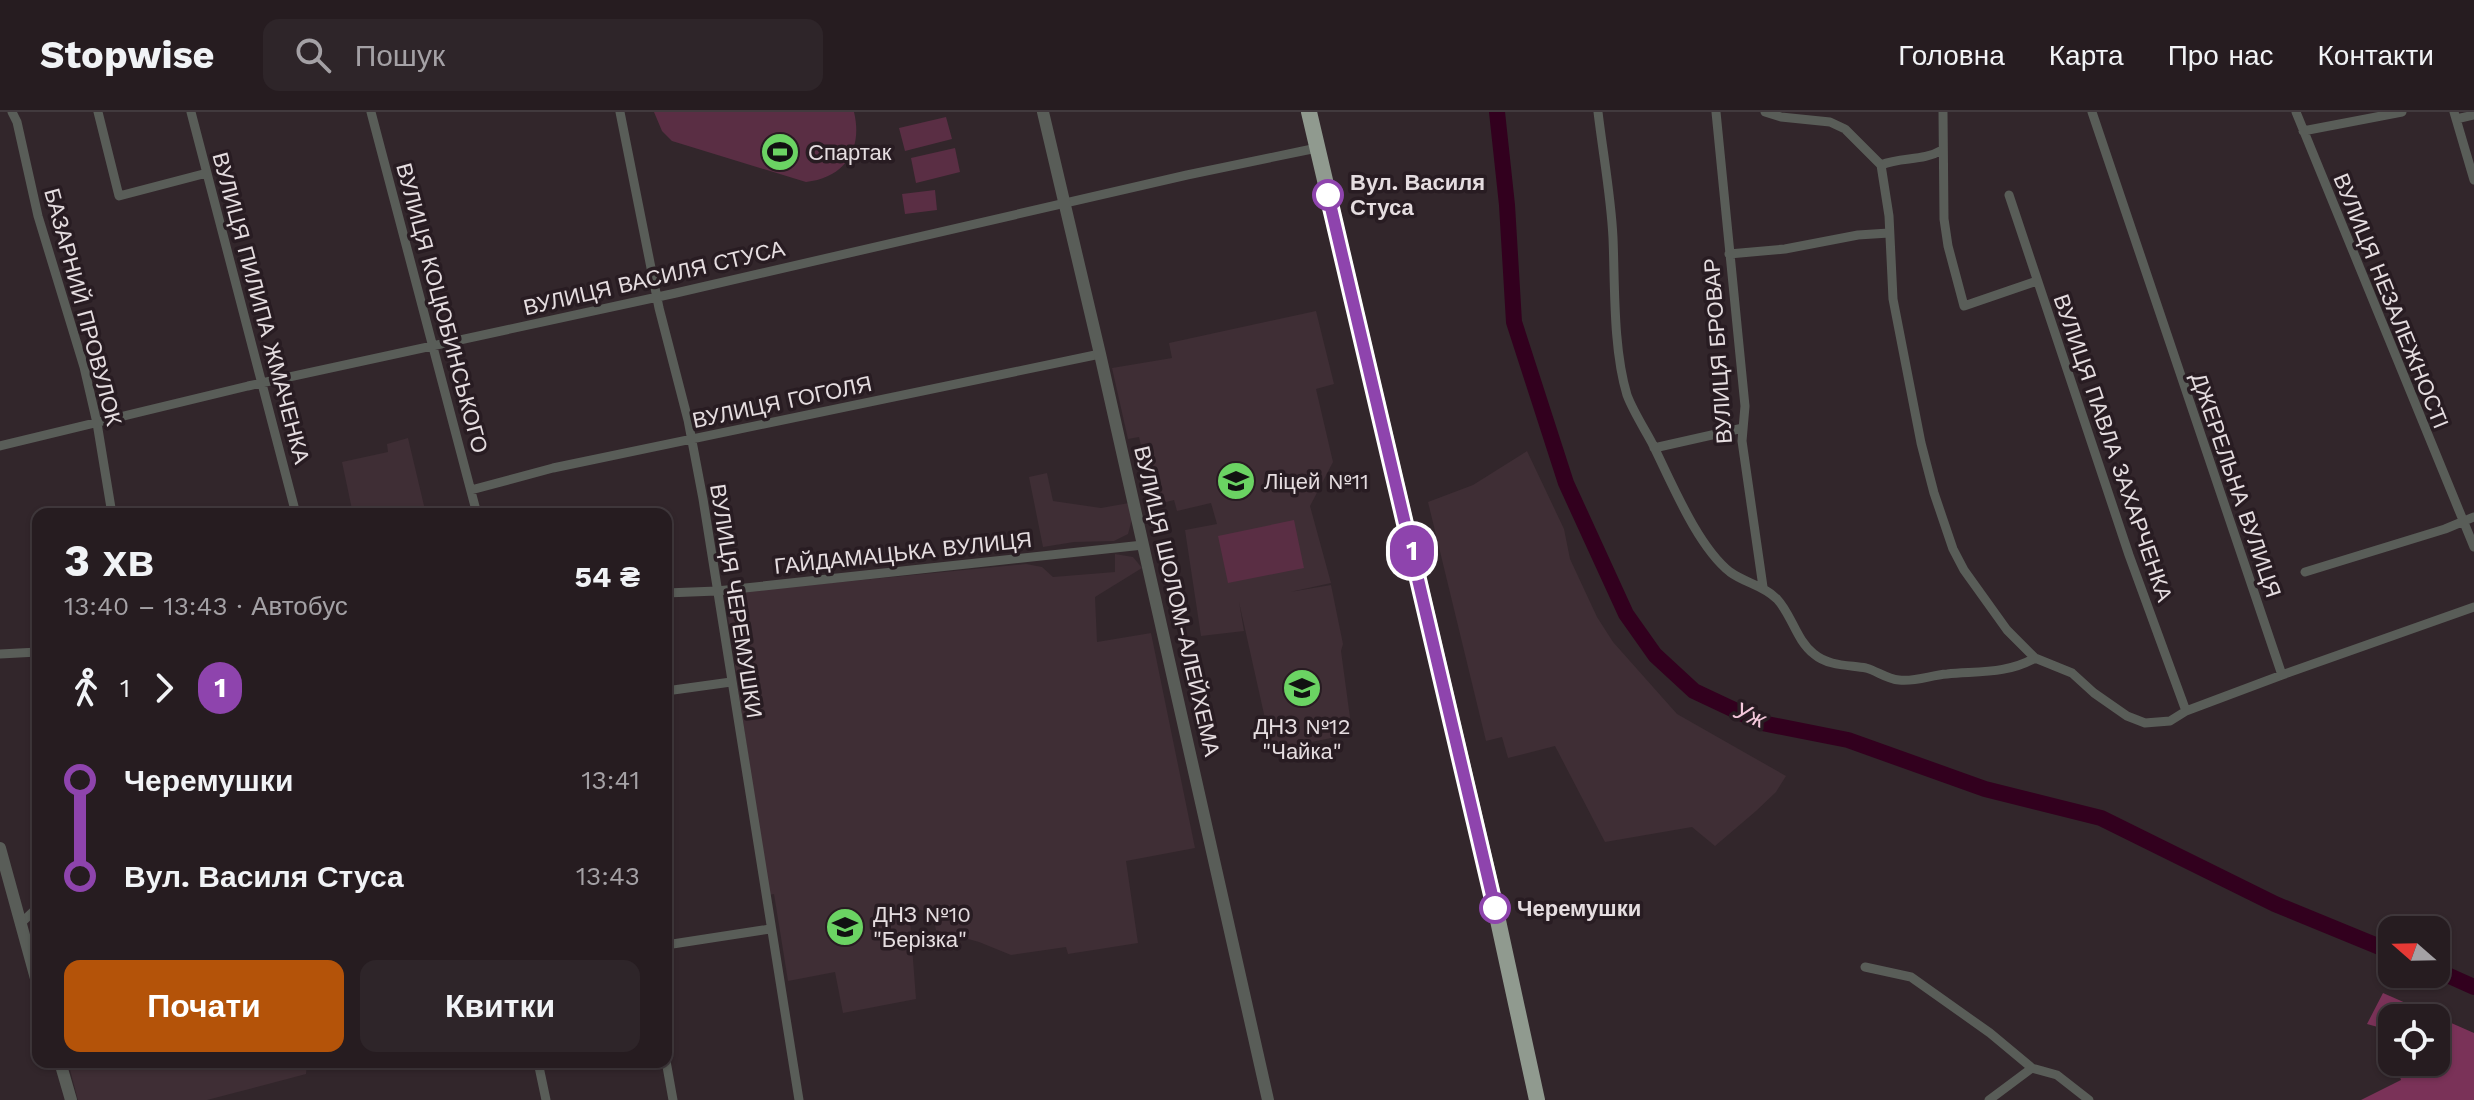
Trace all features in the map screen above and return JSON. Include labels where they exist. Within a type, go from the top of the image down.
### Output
[{"type":"highway","points":[[1309,112],[1486,865],[1537,1100]]},
{"type":"street","name":"БАЗАРНИЙ ПРОВУЛОК","points":[[12,112],[97,423],[111,508]]},
{"type":"street","points":[[98,112],[119,196],[207,173]]},
{"type":"street","name":"ВУЛИЦЯ ПИЛИПА ЖМАЧЕНКА","points":[[191,112],[294,508]]},
{"type":"street","name":"ВУЛИЦЯ КОЦЮБИНСЬКОГО","points":[[371,112],[476,508]]},
{"type":"street","name":"ВУЛИЦЯ ЧЕРЕМУШКИ","points":[[620,112],[657,296],[691,440],[799,1100]]},
{"type":"street","name":"ВУЛИЦЯ ШОЛОМ-АЛЕЙХЕМА","points":[[1043,112],[1268,1100]]},
{"type":"street","points":[[1598,112],[1613,235],[1614,290],[1628,397],[1686,512],[1716,557],[1732,573],[1763,587],[1778,601],[1800,639],[1813,654],[1825,661],[1910,681],[1947,674],[2017,668],[2035,658]]},
{"type":"street","name":"ВУЛИЦЯ БРОВАР","points":[[1716,112],[1745,406],[1742,441],[1763,587]]},
{"type":"street","points":[[1765,112],[1781,117],[1830,122],[1845,129],[1881,165],[1893,299],[1921,443],[1943,524],[1970,579],[2007,630],[2035,658],[2072,673],[2094,693],[2135,720],[2158,723],[2474,607]]},
{"type":"street","points":[[1943,112],[1944,219],[1964,306],[2037,281]]},
{"type":"street","name":"ДЖЕРЕЛЬНА ВУЛИЦЯ","points":[[2092,112],[2282,675]]},
{"type":"street","name":"ВУЛИЦЯ НЕЗАЛЕЖНОСТІ","points":[[2296,112],[2474,547]]},
{"type":"street","points":[[2303,131],[2402,112]]},
{"type":"street","points":[[2474,115],[2455,115],[2474,180]]},
{"type":"street","name":"ВУЛИЦЯ ВАСИЛЯ СТУСА","points":[[0,446],[262,383],[1317,148]]},
{"type":"street","points":[[1881,165],[1895,158],[1932,157],[1942,150]]},
{"type":"street","name":"ВУЛИЦЯ ПАВЛА ЗАХАРЧЕНКА","points":[[2009,195],[2129,555],[2186,711]]},
{"type":"street","points":[[1729,254],[1889,233]]},
{"type":"street","name":"ВУЛИЦЯ ГОГОЛЯ","points":[[471,490],[553,468],[1100,354]]},
{"type":"street","points":[[1654,448],[1743,428]]},
{"type":"street","points":[[2305,572],[2474,517]]},
{"type":"street","name":"ГАЙДАМАЦЬКА ВУЛИЦЯ","points":[[672,593],[717,591],[1143,545]]},
{"type":"street","points":[[0,654],[32,652]]},
{"type":"street","points":[[672,690],[731,682]]},
{"type":"street","points":[[0,848],[32,965]]},
{"type":"street","points":[[20,924],[32,913]]},
{"type":"street","points":[[672,944],[770,929]]},
{"type":"street","points":[[1865,967],[1911,977],[2032,1068],[2057,1075],[2089,1100]]},
{"type":"street","points":[[62,1068],[71,1100]]},
{"type":"street","points":[[539,1068],[546,1100]]},
{"type":"street","points":[[667,1068],[673,1100]]},
{"type":"street","points":[[1989,1100],[2032,1068]]},
{"type":"shaded area","name":"Спартак","points":[[654,112],[854,112],[856,138],[841,168],[831,175],[806,182],[672,141],[662,131]]},
{"type":"shaded area","points":[[946,117],[952,139],[905,151],[899,128]]},
{"type":"shaded area","points":[[955,148],[960,172],[916,183],[911,158]]},
{"type":"shaded area","points":[[935,190],[937,210],[905,214],[902,194]]},
{"type":"shaded area","name":"Ліцей №11","points":[[1316,311],[1334,384],[1316,389],[1333,462],[1310,506],[1331,583],[1290,592],[1331,585],[1343,644],[1341,651],[1351,725],[1345,727],[1346,735],[1272,750],[1239,602],[1244,631],[1201,636],[1185,530],[1217,524],[1211,503],[1177,511],[1174,500],[1155,505],[1139,437],[1128,439],[1112,368],[1172,358],[1169,343]]},
{"type":"shaded area","points":[[408,438],[425,508],[352,508],[342,462],[388,452],[387,444]]},
{"type":"shaded area","points":[[1527,451],[1564,529],[1570,559],[1597,617],[1613,642],[1677,714],[1786,776],[1776,792],[1715,846],[1692,827],[1605,842],[1555,746],[1508,758],[1502,737],[1486,741],[1428,502],[1473,485]]},
{"type":"shaded area","points":[[1047,473],[1053,501],[1101,508],[1129,503],[1132,519],[1128,534],[1114,541],[1043,547],[1029,477]]},
{"type":"shaded area","points":[[1294,520],[1304,568],[1228,583],[1218,536]]},
{"type":"shaded area","points":[[1115,554],[1133,557],[1142,568],[1095,597],[1097,642],[1151,633],[1195,848],[1126,861],[1138,943],[1068,954],[1066,947],[1011,955],[936,930],[932,913],[909,907],[916,999],[843,1013],[835,972],[788,981],[774,894],[768,895],[725,596],[730,593],[1026,564],[1042,567],[1053,577],[1115,572]]},
{"type":"shaded area","points":[[2383,993],[2408,1004],[2378,1004],[2378,1027],[2367,1024]]},
{"type":"shaded area","points":[[2450,1022],[2474,1033],[2474,1100],[2361,1100],[2401,1080],[2400,1076],[2450,1076]]},
{"type":"shaded area","points":[[70,1068],[306,1068],[306,1074],[207,1100],[78,1100]]},
{"type":"waterway","name":"Уж","points":[[1497,112],[1507,205],[1514,322],[1566,483],[1626,614],[1655,655],[1694,691],[1762,723],[1848,740],[1985,789],[2101,818],[2275,904],[2378,946]]},
{"type":"waterway","name":"Уж","points":[[2450,976],[2474,987]]},
{"type":"bus line","name":"1","points":[[1328,195],[1495,908]]},
{"type":"place","name":"Спартак","points":[[780,152]]},
{"type":"place","name":"Вул. Василя Стуса","points":[[1328,195]]},
{"type":"place","name":"Ліцей №11","points":[[1236,481]]},
{"type":"place","name":"ДНЗ №12 \"Чайка\"","points":[[1302,688]]},
{"type":"place","name":"Черемушки","points":[[1495,908]]},
{"type":"place","name":"ДНЗ №10 \"Берізка\"","points":[[845,927]]}]
